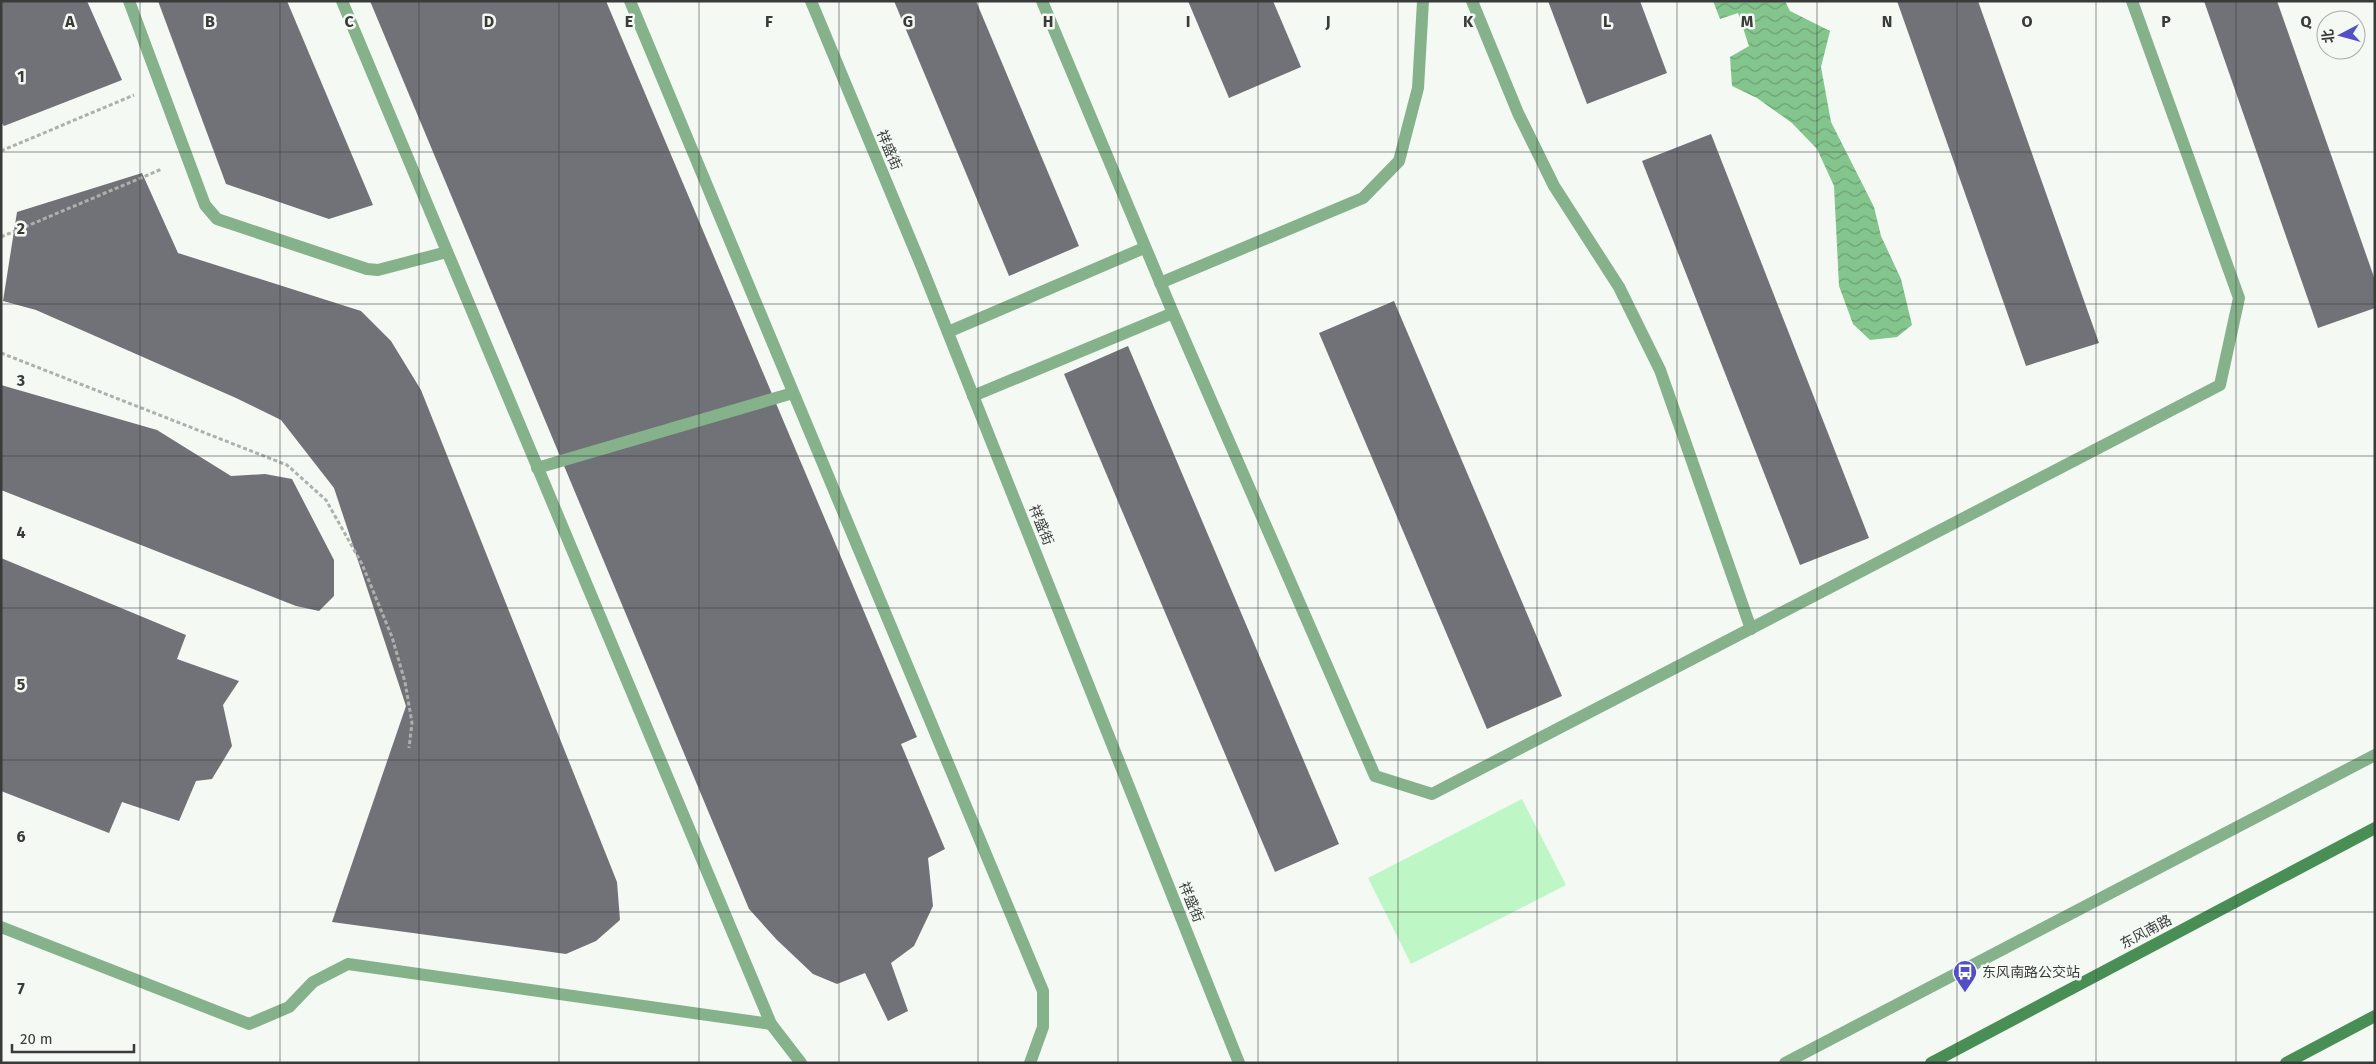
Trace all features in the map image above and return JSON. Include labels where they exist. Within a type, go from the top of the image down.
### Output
[{"type":"main road","name":"东风南路","points":[[1932,1063],[2375,828]]},
{"type":"main road","points":[[2286,1063],[2375,1016]]},
{"type":"street","points":[[129,1],[205,205],[217,219],[367,269],[378,270],[447,252]]},
{"type":"street","points":[[342,1],[771,1024],[802,1063]]},
{"type":"street","points":[[630,1],[1043,991],[1043,1027],[1030,1063]]},
{"type":"street","name":"祥盛街","points":[[811,1],[974,396],[1239,1063]]},
{"type":"street","points":[[1042,1],[1144,248],[1375,776],[1432,794],[2220,385],[2239,298],[2132,1]]},
{"type":"street","points":[[1160,283],[1363,198],[1399,161],[1418,88],[1423,1]]},
{"type":"street","points":[[1472,1],[1518,113],[1554,186],[1619,286],[1660,370],[1751,628]]},
{"type":"street","points":[[948,332],[1144,248]]},
{"type":"street","points":[[974,396],[1172,313]]},
{"type":"street","points":[[537,468],[793,393]]},
{"type":"street","points":[[1785,1063],[2375,755]]},
{"type":"street","points":[[1,927],[249,1024],[289,1007],[313,982],[348,964],[771,1024]]},
{"type":"path","points":[[1,151],[159,84]]},
{"type":"path","points":[[1,237],[187,158]]},
{"type":"path","points":[[1,353],[287,465],[326,500],[362,564],[392,637],[405,682],[412,723],[409,748]]},
{"type":"shaded area","points":[[1522,799],[1566,885],[1411,964],[1368,878]]},
{"type":"water","points":[[1713,1],[1785,1],[1790,11],[1830,31],[1821,67],[1831,122],[1874,207],[1881,236],[1901,279],[1912,325],[1897,337],[1870,340],[1853,324],[1839,286],[1834,186],[1817,149],[1792,123],[1757,98],[1732,86],[1730,57],[1749,46],[1738,13],[1720,19]]},
{"type":"building","points":[[1,1],[87,1],[122,80],[4,126],[1,122]]},
{"type":"building","points":[[158,1],[287,1],[373,205],[329,219],[226,184]]},
{"type":"building","points":[[370,1],[606,1],[917,737],[901,744],[945,849],[928,858],[933,906],[914,946],[891,963],[908,1011],[888,1021],[865,973],[837,984],[813,974],[777,940],[749,909]]},
{"type":"building","points":[[894,1],[976,1],[1079,246],[1009,276]]},
{"type":"building","points":[[1188,1],[1273,1],[1301,67],[1229,98]]},
{"type":"building","points":[[1548,1],[1640,1],[1667,73],[1587,104]]},
{"type":"building","points":[[1897,1],[1978,1],[2099,343],[2026,366]]},
{"type":"building","points":[[2204,1],[2277,1],[2375,280],[2375,308],[2318,328]]},
{"type":"building","points":[[1711,134],[1869,538],[1800,565],[1642,161]]},
{"type":"building","points":[[142,173],[178,253],[361,311],[391,341],[421,390],[617,882],[620,920],[596,941],[566,954],[332,922],[406,706],[334,488],[281,420],[236,398],[36,310],[3,301],[17,212]]},
{"type":"building","points":[[1394,301],[1562,696],[1487,729],[1319,333]]},
{"type":"building","points":[[1128,346],[1339,844],[1275,872],[1064,374]]},
{"type":"building","points":[[1,385],[157,430],[231,476],[265,474],[292,479],[334,560],[334,596],[319,611],[296,606],[1,490]]},
{"type":"building","points":[[1,558],[186,635],[177,659],[239,681],[223,705],[232,746],[212,779],[196,781],[179,821],[122,802],[109,833],[1,791]]},
{"type":"place","name":"东风南路公交站","points":[[1965,993]]}]
